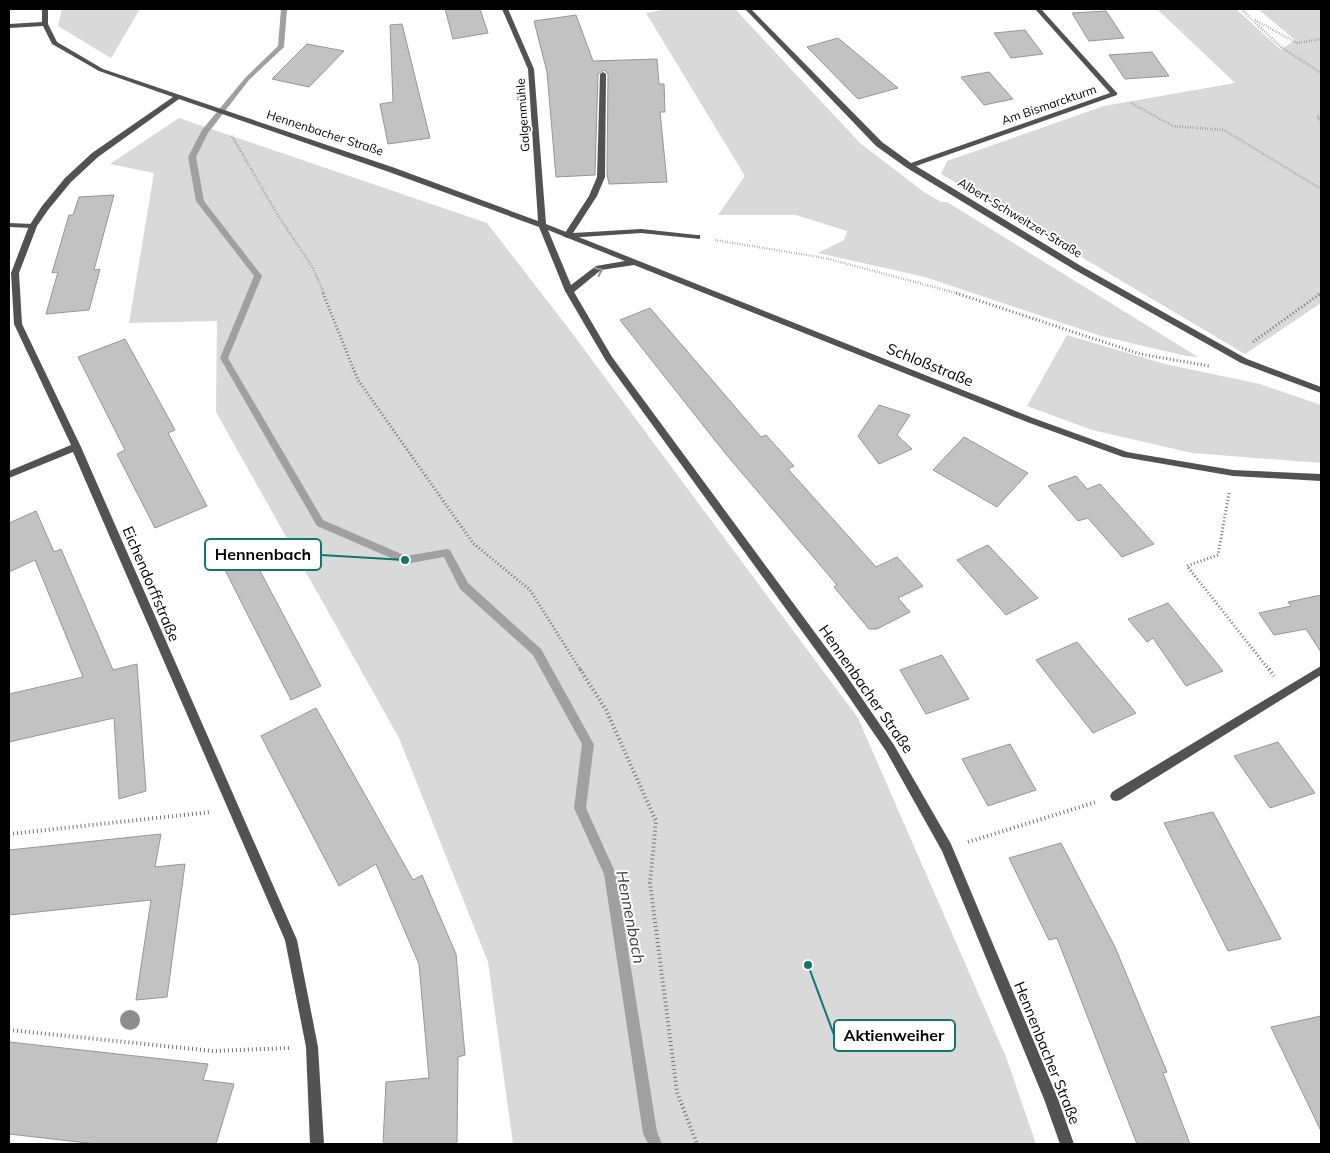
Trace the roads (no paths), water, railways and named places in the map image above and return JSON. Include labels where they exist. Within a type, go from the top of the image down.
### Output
[{"type":"street","points":[[9,26],[45,24],[45,9]]},
{"type":"street","name":"Galgenmühle","points":[[505,9],[531,70],[542,225]]},
{"type":"street","name":"Albert-Schweitzer-Straße","points":[[748,9],[879,144],[910,166],[1078,268],[1234,356],[1321,390]]},
{"type":"street","name":"Am Bismarckturm","points":[[910,166],[1115,94],[1038,9]]},
{"type":"street","name":"Hennenbacher Straße","points":[[45,24],[54,43],[101,70],[392,170],[542,225],[569,291],[609,359],[840,675],[890,748],[947,848],[1051,1099],[1067,1144]]},
{"type":"street","points":[[567,236],[593,196],[601,177],[603,74]]},
{"type":"street","name":"Eichendorffstraße","points":[[178,97],[95,155],[62,187],[45,208],[33,226],[15,273],[18,324],[76,447],[291,940],[312,1047],[317,1144]]},
{"type":"street","points":[[9,225],[33,226]]},
{"type":"street","name":"Schloßstraße","points":[[542,225],[1030,420],[1126,455],[1233,473],[1321,477]]},
{"type":"street","points":[[567,236],[641,232],[697,238]]},
{"type":"street","points":[[569,291],[599,268],[635,262]]},
{"type":"street","points":[[9,475],[76,447]]},
{"type":"street","points":[[1116,796],[1321,670]]},
{"type":"waterway","name":"Hennenbach","points":[[284,9],[281,47],[247,79],[205,132],[192,157],[200,201],[258,276],[224,358],[320,523],[405,560],[447,553],[464,586],[537,652],[588,744],[580,808],[610,874],[650,1133],[655,1144]]},
{"type":"place","name":"Hennenbach","points":[[405,560]]},
{"type":"place","name":"Aktienweiher","points":[[808,965]]}]
